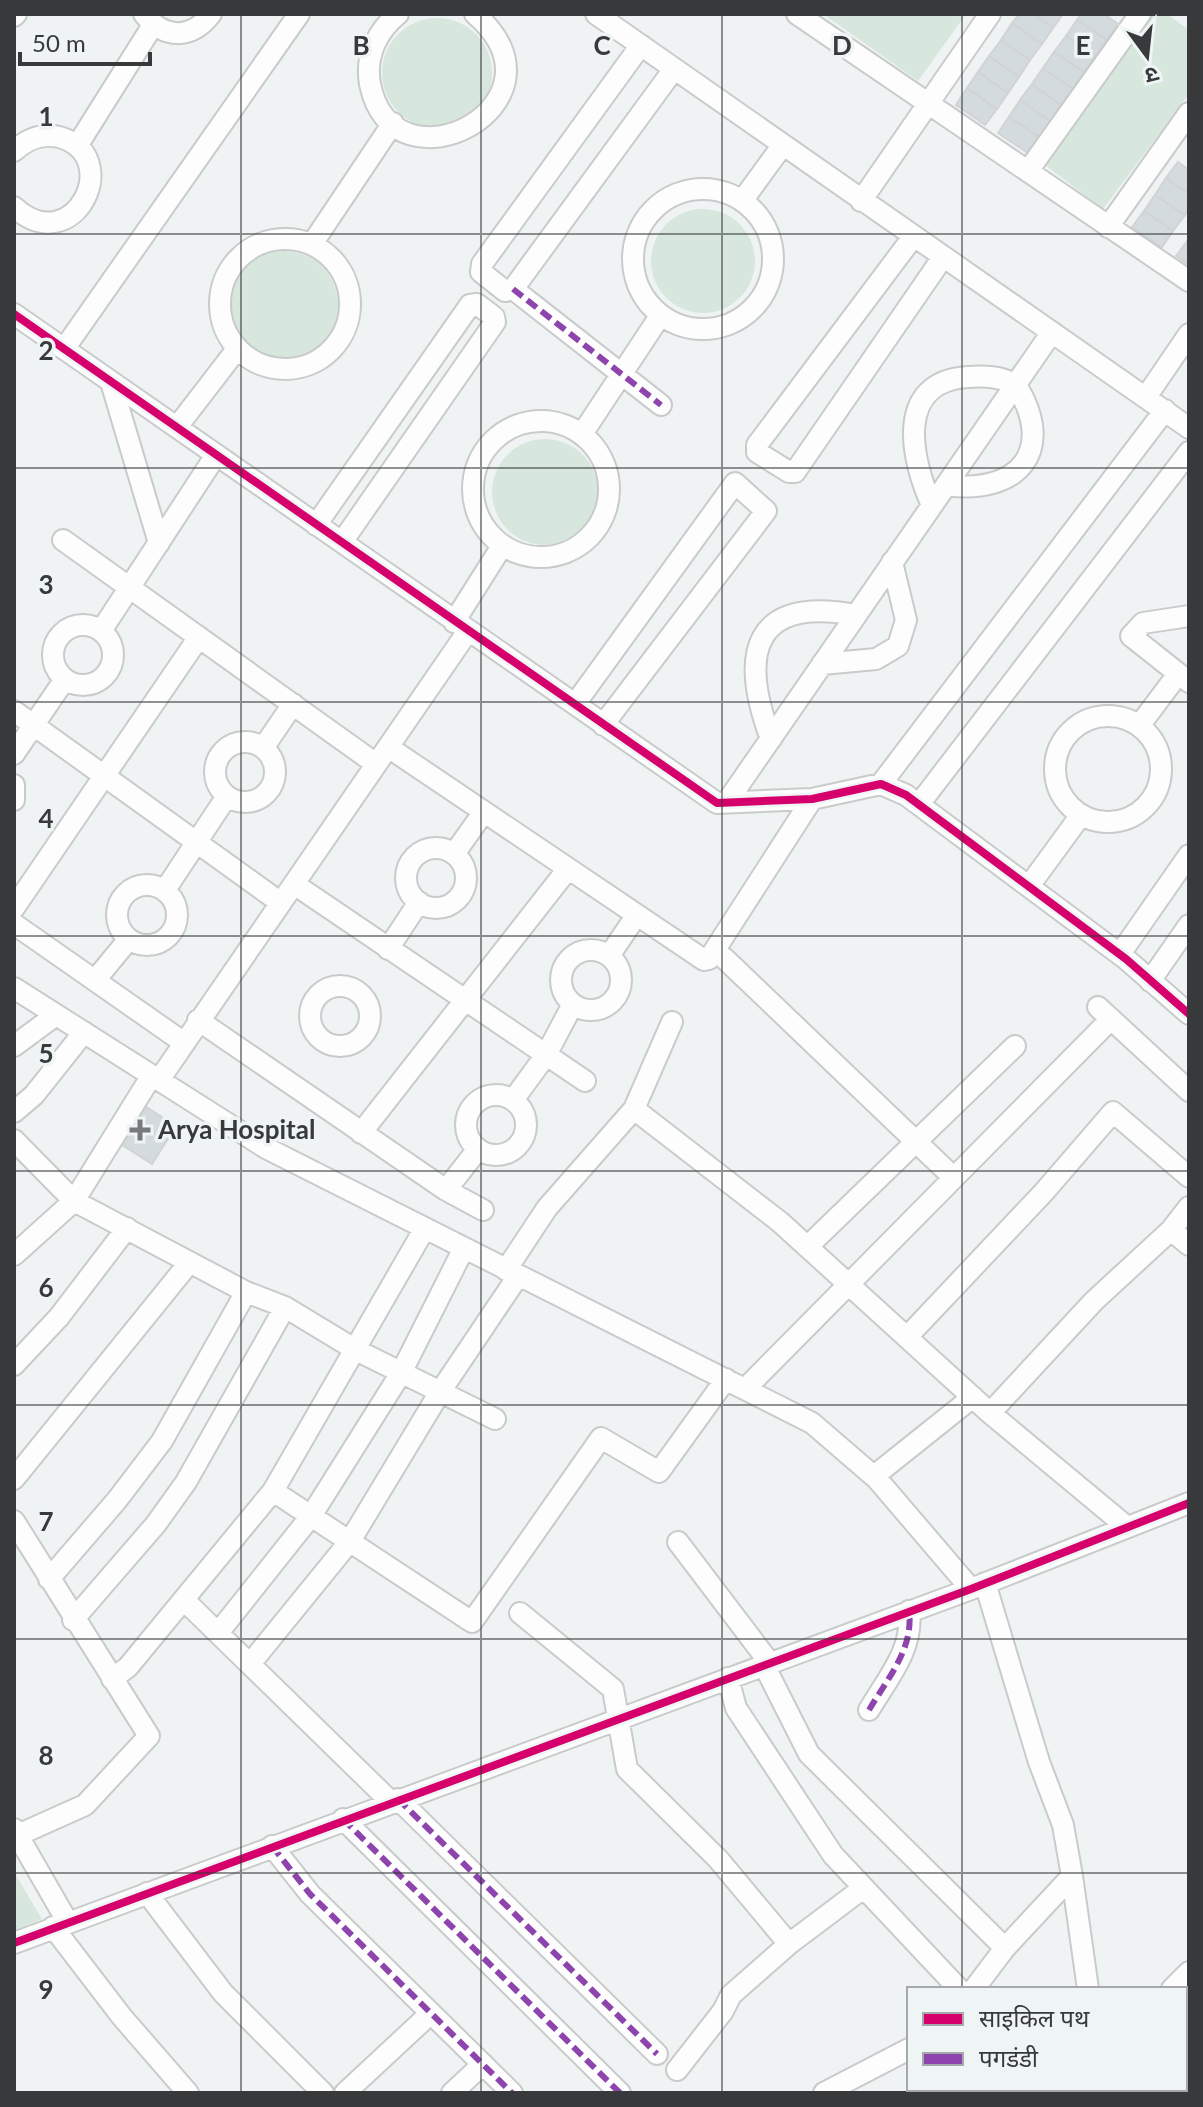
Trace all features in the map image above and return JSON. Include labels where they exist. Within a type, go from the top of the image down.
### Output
[{"type":"street","points":[[77,146],[149,20],[178,35],[192,32],[211,14]]},
{"type":"street","points":[[64,349],[299,14]]},
{"type":"street","points":[[398,14],[376,38],[368,74],[372,93],[393,123],[411,133],[430,137],[451,136],[485,117],[497,101],[504,82],[504,62],[499,42],[475,14]]},
{"type":"street","points":[[596,14],[1189,428]]},
{"type":"street","points":[[797,14],[1189,281]]},
{"type":"street","points":[[1028,171],[1140,14]]},
{"type":"street","points":[[861,201],[986,16]]},
{"type":"street","points":[[641,45],[482,264],[481,272],[505,291],[513,289],[674,69]]},
{"type":"street","points":[[1108,227],[1189,113]]},
{"type":"street","points":[[312,244],[393,123]]},
{"type":"street","points":[[14,151],[36,137],[51,135],[77,146],[87,159],[91,175],[90,191],[82,206],[70,217],[55,222],[17,217]]},
{"type":"street","points":[[742,201],[782,146]]},
{"type":"street","points":[[701,189],[722,191],[742,201],[767,229],[772,246],[769,284],[761,300],[732,324],[713,329],[676,325],[660,316],[645,300],[635,281],[632,259],[635,238],[645,219],[670,198],[701,189]]},
{"type":"street","points":[[913,237],[757,445],[757,452],[795,472],[943,257]]},
{"type":"street","points":[[296,239],[312,244],[339,267],[347,282],[350,300],[343,334],[319,359],[303,366],[267,367],[237,349],[228,335],[219,304],[227,273],[243,254],[264,242],[296,239]]},
{"type":"street","points":[[513,289],[661,405]]},
{"type":"street","points":[[316,525],[470,305],[477,304],[494,317],[495,322],[342,542]]},
{"type":"street","points":[[14,314],[717,803],[812,799],[881,784],[920,803],[1120,954],[1189,1014]]},
{"type":"street","points":[[582,434],[660,316]]},
{"type":"street","points":[[727,802],[1052,332]]},
{"type":"street","points":[[1146,397],[1189,334]]},
{"type":"street","points":[[177,427],[237,349]]},
{"type":"street","points":[[932,505],[916,467],[913,448],[917,411],[923,401],[952,378],[990,376],[1016,385],[1035,427],[1034,445],[1025,462],[997,479],[959,487],[946,485]]},
{"type":"street","points":[[111,382],[159,543]]},
{"type":"street","points":[[881,784],[1165,410]]},
{"type":"street","points":[[534,421],[559,424],[582,434],[598,451],[608,472],[607,507],[590,538],[571,551],[548,557],[524,556],[502,546],[490,535],[474,506],[475,473],[490,443],[511,429],[534,421]]},
{"type":"street","points":[[920,803],[1189,452]]},
{"type":"street","points":[[101,631],[216,455]]},
{"type":"street","points":[[575,704],[735,483],[766,511],[603,725]]},
{"type":"street","points":[[63,540],[293,704],[483,813],[697,957],[709,959],[812,799]]},
{"type":"street","points":[[14,1255],[74,1201],[155,1077],[281,903],[382,756],[461,627],[502,546]]},
{"type":"street","points":[[822,664],[876,659],[898,646],[906,620],[892,562]]},
{"type":"street","points":[[771,739],[755,677],[756,653],[763,635],[790,613],[821,609],[856,615]]},
{"type":"street","points":[[1139,726],[1184,678],[1131,636],[1143,623],[1189,616]]},
{"type":"street","points":[[83,625],[101,631],[112,648],[113,658],[104,677],[85,685],[65,679],[53,655],[59,637],[65,631],[83,625]]},
{"type":"street","points":[[14,908],[199,637]]},
{"type":"street","points":[[14,754],[65,679]]},
{"type":"street","points":[[263,748],[293,704]]},
{"type":"street","points":[[14,711],[281,903]]},
{"type":"street","points":[[1098,718],[1123,718],[1139,726],[1151,739],[1159,755],[1161,772],[1157,790],[1147,805],[1124,819],[1098,821],[1081,815],[1059,790],[1056,765],[1063,740],[1075,728],[1098,718]]},
{"type":"street","points":[[236,743],[254,743],[263,748],[274,765],[272,785],[257,799],[247,802],[227,796],[220,790],[215,772],[221,754],[236,743]]},
{"type":"street","points":[[14,785],[14,800]]},
{"type":"street","points":[[165,890],[227,796]]},
{"type":"street","points":[[454,854],[483,813]]},
{"type":"street","points":[[1029,886],[1081,815]]},
{"type":"street","points":[[427,849],[446,849],[454,854],[466,871],[463,891],[457,900],[438,908],[419,902],[408,887],[406,878],[412,860],[427,849]]},
{"type":"street","points":[[1120,954],[1189,855]]},
{"type":"street","points":[[361,1133],[567,870]]},
{"type":"street","points":[[294,884],[585,1081]]},
{"type":"street","points":[[155,886],[165,890],[175,905],[175,924],[171,932],[156,943],[129,939],[117,922],[120,901],[135,887],[155,886]]},
{"type":"street","points":[[388,949],[419,902]]},
{"type":"street","points":[[609,956],[636,916]]},
{"type":"street","points":[[14,924],[183,1042]]},
{"type":"street","points":[[1150,981],[1189,925]]},
{"type":"street","points":[[96,979],[129,939]]},
{"type":"street","points":[[582,952],[609,956],[616,964],[621,983],[612,1002],[593,1010],[573,1004],[562,989],[561,980],[567,963],[582,952]]},
{"type":"street","points":[[724,958],[953,1177]]},
{"type":"street","points":[[14,988],[266,1148],[512,1273],[747,1387],[812,1423],[874,1476],[978,1586],[1063,1825],[1088,1987]]},
{"type":"street","points":[[513,1100],[546,1055],[573,1004]]},
{"type":"street","points":[[747,1387],[953,1177],[1104,1013],[1189,1091]]},
{"type":"street","points":[[14,1046],[56,1015]]},
{"type":"street","points":[[198,1020],[446,1190],[483,1210]]},
{"type":"street","points":[[250,1664],[350,1541],[512,1273],[547,1208],[634,1109],[672,1022]]},
{"type":"street","points":[[14,1112],[34,1095],[84,1032]]},
{"type":"street","points":[[807,1247],[1015,1046]]},
{"type":"street","points":[[496,1095],[513,1100],[525,1118],[526,1128],[516,1146],[498,1154],[478,1149],[467,1134],[471,1107],[478,1100],[496,1095]]},
{"type":"street","points":[[634,1109],[724,1177],[807,1247],[990,1413],[1127,1527]]},
{"type":"street","points":[[907,1337],[1044,1192],[1113,1112],[1189,1177]]},
{"type":"street","points":[[14,1140],[74,1201],[246,1292],[285,1307],[356,1350],[495,1419]]},
{"type":"street","points":[[446,1190],[478,1149]]},
{"type":"street","points":[[990,1413],[1094,1301],[1171,1230],[1189,1207]]},
{"type":"street","points":[[14,1365],[59,1317],[127,1228]]},
{"type":"street","points":[[112,1679],[128,1667],[273,1491],[425,1228]]},
{"type":"street","points":[[1171,1230],[1189,1245]]},
{"type":"street","points":[[218,1633],[311,1516],[401,1373],[464,1248]]},
{"type":"street","points":[[14,1479],[189,1263]]},
{"type":"street","points":[[49,1579],[117,1500],[162,1441],[246,1292]]},
{"type":"street","points":[[73,1620],[156,1524],[186,1482],[285,1307]]},
{"type":"street","points":[[273,1491],[472,1622],[601,1438],[659,1472],[726,1379]]},
{"type":"street","points":[[874,1476],[973,1397]]},
{"type":"street","points":[[14,1943],[978,1586],[1127,1527],[1186,1508]]},
{"type":"street","points":[[14,1521],[73,1620],[149,1736],[85,1805],[16,1832],[60,1924],[122,2017],[188,2093]]},
{"type":"street","points":[[678,1542],[767,1664],[809,1754],[1005,1948]]},
{"type":"street","points":[[184,1600],[657,2054]]},
{"type":"street","points":[[869,1710],[907,1646],[912,1632],[909,1611]]},
{"type":"street","points":[[520,1613],[613,1689],[627,1769],[718,1859],[789,1944]]},
{"type":"street","points":[[728,1678],[736,1708],[833,1855],[957,1987]]},
{"type":"street","points":[[343,1819],[620,2093]]},
{"type":"street","points":[[272,1846],[310,1894],[512,2093]]},
{"type":"street","points":[[976,1987],[1005,1948],[1072,1876]]},
{"type":"street","points":[[677,2070],[731,1995],[789,1944],[862,1889]]},
{"type":"street","points":[[147,1893],[223,1993],[323,2093]]},
{"type":"street","points":[[1174,1987],[1189,1972]]},
{"type":"street","points":[[345,2093],[431,2013]]},
{"type":"street","points":[[824,2093],[907,2050]]},
{"type":"street","points":[[452,2093],[483,2064]]},
{"type":"shaded area","points":[[823,14],[959,14],[964,17],[918,81]]},
{"type":"shaded area","points":[[1151,14],[1167,14],[1189,30],[1189,94],[1103,209],[1041,162]]},
{"type":"shaded area","points":[[437,18],[458,23],[476,34],[487,52],[492,73],[487,94],[476,112],[458,123],[437,128],[416,123],[398,112],[387,94],[382,73],[387,52],[398,34],[416,23]]},
{"type":"shaded area","points":[[703,209],[723,213],[740,224],[751,241],[755,261],[751,281],[740,298],[723,309],[703,313],[683,309],[666,298],[655,281],[651,261],[655,241],[666,224],[683,213]]},
{"type":"shaded area","points":[[284,251],[305,255],[322,267],[334,284],[338,305],[334,326],[322,343],[305,355],[284,359],[263,355],[246,343],[234,326],[230,305],[234,284],[246,267],[263,255]]},
{"type":"shaded area","points":[[545,439],[565,443],[583,454],[594,472],[598,492],[594,512],[583,530],[565,541],[545,545],[525,541],[507,530],[496,512],[492,492],[496,472],[507,454],[525,443]]},
{"type":"shaded area","points":[[14,1872],[42,1919],[14,1930]]},
{"type":"building","points":[[1019,14],[1033,14],[1053,28],[1042,44],[1012,23]]},
{"type":"building","points":[[1033,14],[1063,14],[1053,28]]},
{"type":"building","points":[[1081,14],[1104,14],[1118,24],[1107,40],[1077,20]]},
{"type":"building","points":[[1077,20],[1107,40],[1095,56],[1066,36]]},
{"type":"building","points":[[1012,23],[1042,44],[1030,60],[1001,40]]},
{"type":"building","points":[[1066,36],[1095,56],[1084,72],[1054,52]]},
{"type":"building","points":[[1001,40],[1030,60],[1019,77],[989,56]]},
{"type":"building","points":[[1054,52],[1084,72],[1073,89],[1043,68]]},
{"type":"building","points":[[989,56],[1019,77],[1008,93],[978,72]]},
{"type":"building","points":[[1043,68],[1073,89],[1061,105],[1032,84]]},
{"type":"building","points":[[978,72],[1008,93],[997,109],[967,88]]},
{"type":"building","points":[[1032,84],[1061,105],[1050,121],[1020,100]]},
{"type":"building","points":[[967,88],[997,109],[985,125],[956,105]]},
{"type":"building","points":[[1020,100],[1050,121],[1039,137],[1009,117]]},
{"type":"building","points":[[1009,117],[1039,137],[1028,153],[998,133]]},
{"type":"building","points":[[1178,162],[1189,170],[1189,194],[1166,178]]},
{"type":"building","points":[[1166,178],[1189,194],[1189,209],[1185,215],[1155,195]]},
{"type":"building","points":[[1155,195],[1185,215],[1173,231],[1144,211]]},
{"type":"building","points":[[1144,211],[1173,231],[1162,247],[1132,227]]},
{"type":"building","points":[[1189,241],[1189,265],[1176,256]]},
{"type":"building","points":[[137,1101],[176,1126],[152,1164],[113,1139]]},
{"type":"marked path","points":[[513,289],[661,405]]},
{"type":"marked path","points":[[869,1710],[903,1651],[909,1611]]},
{"type":"marked path","points":[[398,1799],[657,2054]]},
{"type":"marked path","points":[[343,1819],[620,2093]]},
{"type":"marked path","points":[[272,1846],[310,1894],[512,2093]]},
{"type":"cycle path","points":[[14,314],[717,803],[812,799],[881,784],[906,795],[1126,959],[1189,1014]]},
{"type":"cycle path","points":[[14,1943],[971,1589],[1189,1503]]},
{"type":"place","name":"Arya Hospital","points":[[140,1130]]}]
